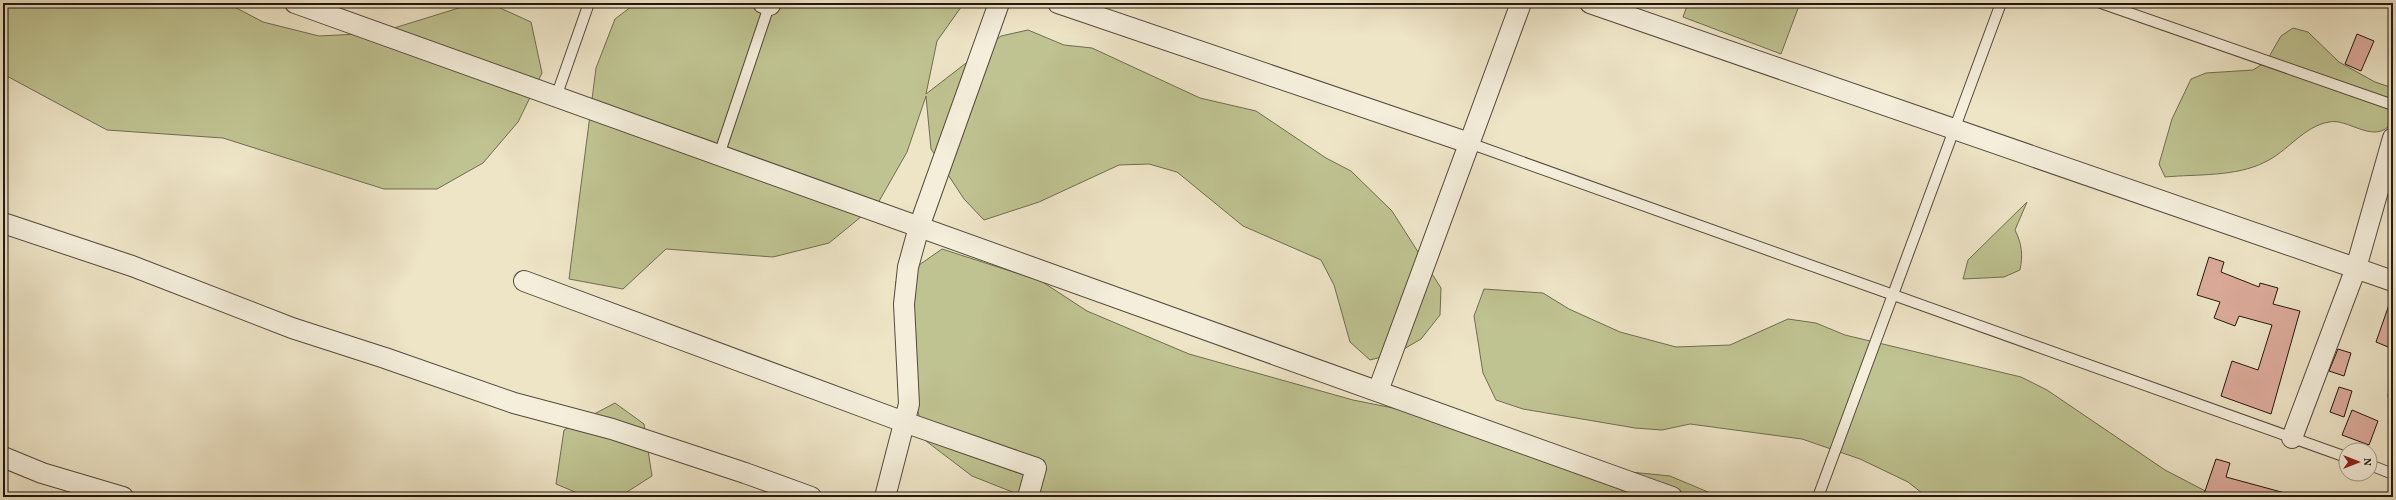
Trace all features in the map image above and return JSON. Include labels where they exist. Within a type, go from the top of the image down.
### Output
[{"type":"street","points":[[295,3],[1672,497]]},
{"type":"street","points":[[885,497],[909,404],[905,288],[908,267],[919,227],[999,3]]},
{"type":"street","points":[[1058,3],[1469,143]]},
{"type":"street","points":[[1378,392],[1521,3]]},
{"type":"street","points":[[1590,3],[2393,281]]},
{"type":"street","points":[[2292,438],[2356,268],[2393,138]]},
{"type":"street","points":[[3,223],[132,266],[292,328],[385,358],[514,403],[612,429],[745,472],[811,497]]},
{"type":"street","points":[[524,281],[904,422],[1036,468],[1028,497]]},
{"type":"street","points":[[3,457],[42,473],[123,497]]},
{"type":"lane","points":[[556,97],[589,3]]},
{"type":"lane","points":[[1818,497],[2001,3]]},
{"type":"lane","points":[[2102,3],[2393,105]]},
{"type":"lane","points":[[719,155],[768,4]]},
{"type":"lane","points":[[1469,143],[2338,454]]},
{"type":"lane","points":[[2378,468],[2393,474]]},
{"type":"green space","points":[[3,3],[227,3],[263,22],[319,36],[378,33],[475,3],[489,3],[531,22],[542,73],[518,122],[483,163],[437,189],[384,189],[223,138],[107,130],[3,74]]},
{"type":"green space","points":[[636,3],[964,3],[937,41],[926,94],[1001,36],[1028,30],[1064,45],[1092,48],[1200,98],[1256,111],[1326,158],[1351,171],[1392,211],[1441,288],[1440,315],[1421,339],[1397,353],[1370,360],[1350,342],[1334,285],[1321,260],[1243,226],[1177,172],[1149,164],[1119,165],[1039,202],[984,220],[964,199],[931,149],[926,96],[907,152],[878,203],[829,243],[773,257],[666,249],[623,289],[569,279],[596,68],[615,19]]},
{"type":"green space","points":[[1688,3],[1800,3],[1781,54],[1683,17]]},
{"type":"green space","points":[[2293,28],[2308,32],[2339,62],[2375,82],[2390,87],[2394,108],[2391,123],[2388,127],[2381,131],[2374,132],[2343,123],[2329,122],[2320,124],[2304,134],[2273,158],[2254,167],[2229,173],[2165,177],[2159,164],[2172,119],[2191,79],[2206,73],[2253,70],[2266,62],[2281,36]]},
{"type":"green space","points":[[2027,202],[2015,230],[2021,250],[2020,270],[2004,277],[1963,279],[1968,260]]},
{"type":"green space","points":[[942,249],[1041,281],[1087,311],[1189,354],[1353,400],[1463,422],[1562,465],[1670,476],[1720,497],[1025,497],[972,476],[926,441],[896,332],[896,281]]},
{"type":"green space","points":[[1484,289],[1543,293],[1569,309],[1620,332],[1676,347],[1730,345],[1788,319],[1816,323],[1845,335],[2021,377],[2047,390],[2165,470],[2217,497],[1927,497],[1908,482],[1860,459],[1802,439],[1690,424],[1662,430],[1635,428],[1523,409],[1496,400],[1483,373],[1474,316]]},
{"type":"green space","points":[[2393,366],[2393,433],[2388,395]]},
{"type":"green space","points":[[615,403],[644,424],[652,476],[619,497],[587,497],[556,484],[564,430]]},
{"type":"building","points":[[2357,34],[2374,41],[2361,71],[2345,64]]},
{"type":"building","points":[[2209,257],[2224,262],[2221,272],[2259,287],[2260,283],[2278,288],[2273,304],[2300,311],[2271,414],[2221,396],[2232,361],[2258,370],[2272,325],[2239,316],[2235,326],[2214,318],[2220,302],[2197,295]]},
{"type":"building","points":[[2391,299],[2393,299],[2393,349],[2376,342]]},
{"type":"building","points":[[2338,349],[2351,353],[2344,376],[2329,371]]},
{"type":"building","points":[[2339,387],[2352,391],[2344,417],[2330,412]]},
{"type":"building","points":[[2352,410],[2378,421],[2370,442],[2361,442],[2342,435]]},
{"type":"building","points":[[2216,459],[2230,463],[2226,477],[2285,493],[2285,497],[2214,497],[2204,494]]}]
